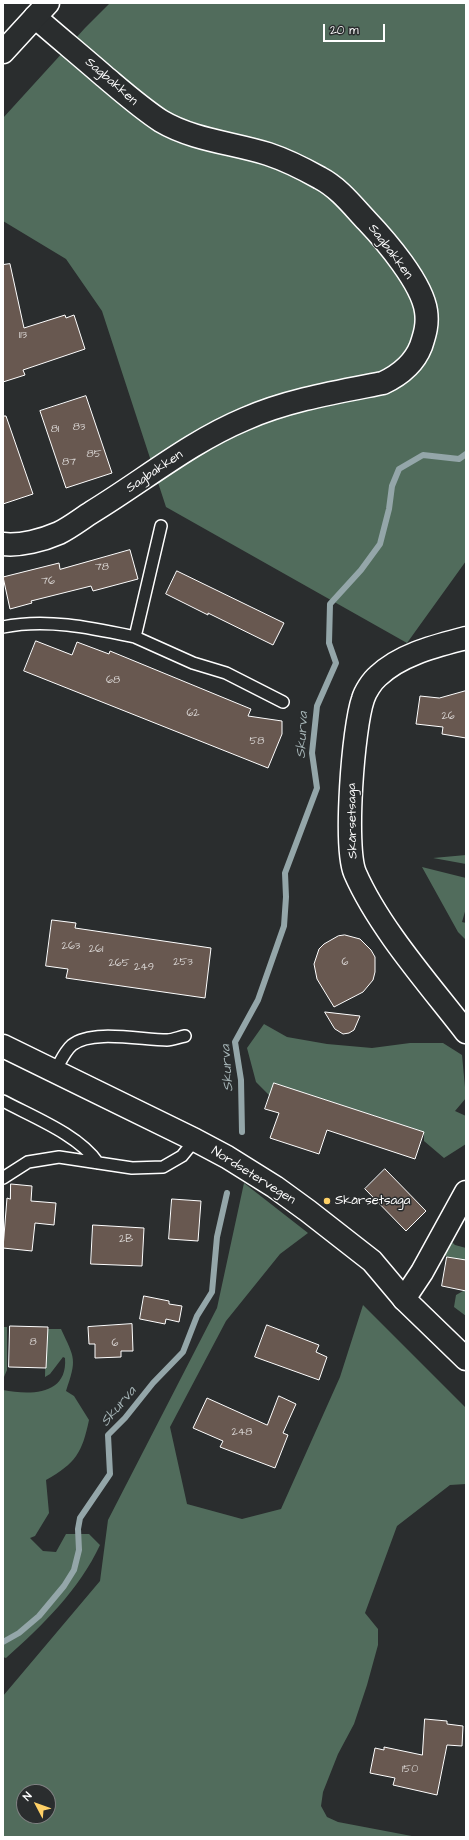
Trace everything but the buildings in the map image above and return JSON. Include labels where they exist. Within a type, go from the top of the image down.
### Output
[{"type":"street","points":[[3,52],[42,10]]},
{"type":"street","name":"Sagbakken","points":[[3,544],[10,545],[32,542],[58,533],[119,496],[203,440],[244,419],[278,406],[383,383],[394,378],[412,363],[418,353],[426,333],[426,309],[417,289],[401,262],[375,230],[338,190],[322,179],[269,155],[202,137],[177,129],[162,121],[141,107],[42,10]]},
{"type":"street","name":"Skårsetsaga","points":[[466,638],[422,651],[397,661],[377,676],[363,698],[356,733],[352,772],[350,845],[354,872],[370,903],[395,939],[466,1032]]},
{"type":"street","name":"Nordsetervegen","points":[[3,1046],[195,1140],[249,1170],[308,1211],[372,1261],[404,1299],[466,1359]]},
{"type":"street","points":[[404,1299],[422,1272],[466,1192]]},
{"type":"lane","points":[[135,637],[162,526]]},
{"type":"lane","points":[[3,627],[49,622],[135,637],[193,663],[226,673],[283,702]]},
{"type":"lane","points":[[55,1071],[72,1045],[86,1038],[137,1037],[167,1040],[185,1036]]},
{"type":"lane","points":[[3,1101],[75,1140],[93,1155],[98,1163]]},
{"type":"lane","points":[[3,1178],[28,1162],[59,1157],[132,1168],[163,1167],[182,1156],[195,1140]]},
{"type":"green space","points":[[110,3],[466,3],[466,561],[407,643],[166,507],[102,311],[66,259],[3,221],[3,118],[85,28]]},
{"type":"green space","points":[[466,855],[466,864],[433,858]]},
{"type":"green space","points":[[422,867],[466,878],[466,908],[462,922],[466,923],[466,940],[458,932]]},
{"type":"green space","points":[[264,1024],[287,1037],[327,1044],[372,1048],[410,1043],[443,1043],[462,1055],[466,1098],[455,1111],[466,1116],[466,1144],[444,1158],[424,1141],[424,1132],[274,1083],[270,1096],[256,1082],[247,1048]]},
{"type":"green space","points":[[244,1183],[308,1233],[280,1254],[226,1321],[170,1427],[187,1504],[242,1519],[281,1509],[340,1377],[363,1305],[466,1408],[466,1484],[450,1485],[397,1526],[365,1613],[378,1629],[378,1645],[354,1724],[338,1754],[323,1792],[321,1806],[327,1817],[338,1822],[417,1837],[3,1837],[3,1696],[100,1581],[108,1520],[217,1308]]},
{"type":"green space","points":[[449,1239],[455,1245],[466,1248],[466,1261],[447,1257],[442,1252]]},
{"type":"green space","points":[[466,1285],[466,1316],[454,1307],[456,1295],[465,1290]]},
{"type":"green space","points":[[3,1327],[7,1327],[7,1370],[4,1377],[3,1377]]},
{"type":"green space","points":[[46,1329],[61,1329],[72,1353],[73,1359],[72,1372],[66,1391],[74,1396],[89,1420],[84,1441],[76,1456],[64,1468],[46,1480],[49,1513],[35,1536],[30,1538],[43,1551],[56,1552],[66,1534],[89,1534],[100,1545],[82,1577],[71,1592],[46,1620],[6,1658],[3,1657],[3,1390],[13,1392],[35,1392],[54,1386],[60,1380],[64,1370],[65,1358],[63,1357],[50,1374],[45,1377]]},
{"type":"waterway","name":"Skurva","points":[[242,1132],[241,1080],[235,1042],[258,1000],[284,926],[286,897],[285,873],[317,788],[312,753],[317,706],[336,663],[329,643],[330,604],[361,570],[380,544],[389,509],[392,486],[399,469],[423,455],[459,459],[466,454]]},
{"type":"waterway","name":"Skurva","points":[[3,1642],[19,1633],[39,1616],[64,1586],[74,1570],[79,1550],[78,1529],[80,1518],[110,1474],[108,1435],[125,1418],[153,1383],[183,1352],[197,1316],[212,1292],[217,1237],[227,1193]]},
{"type":"place","name":"Skårsetsaga","points":[[327,1201]]}]
